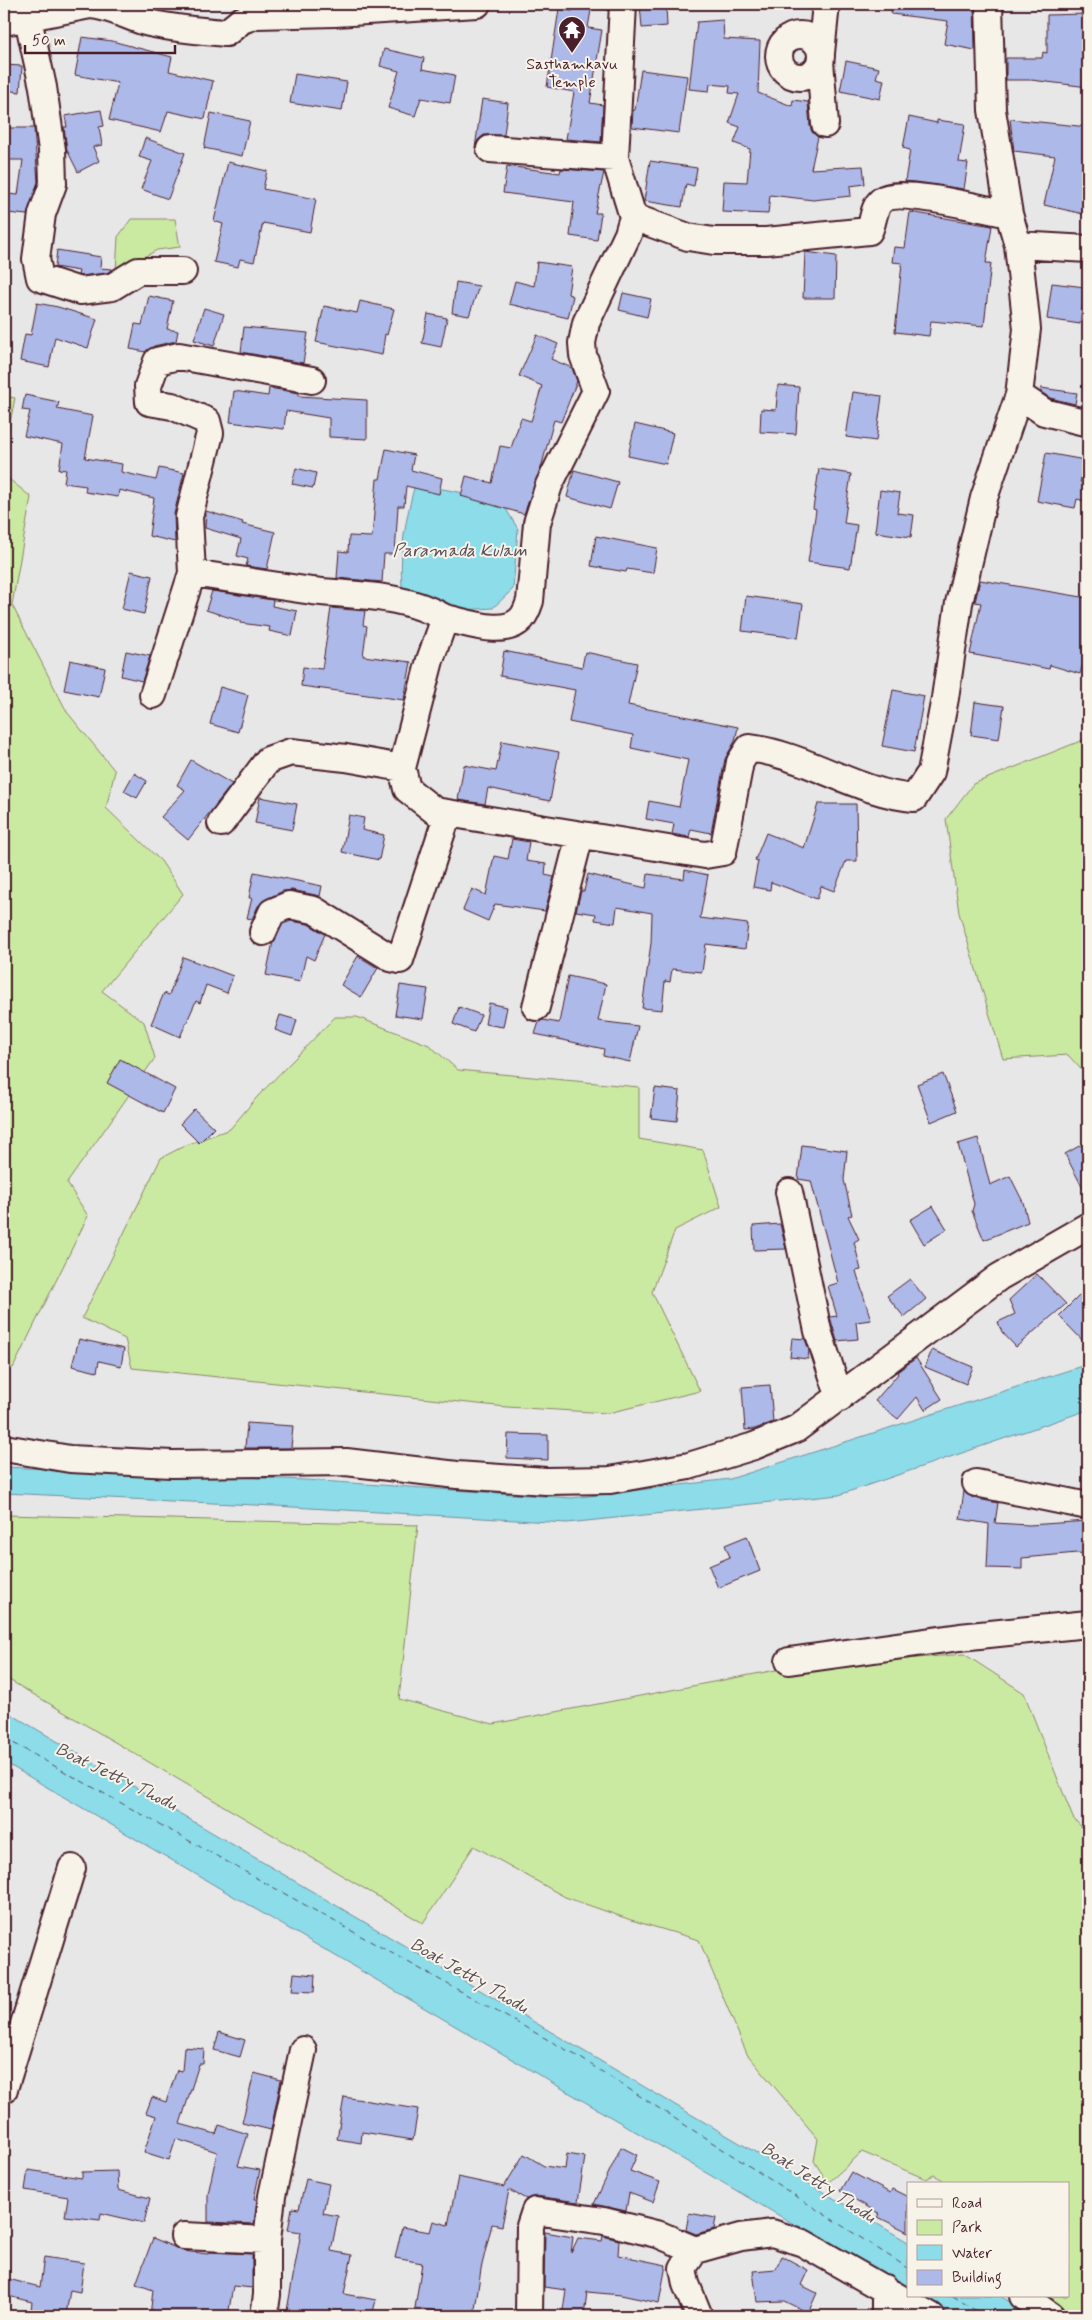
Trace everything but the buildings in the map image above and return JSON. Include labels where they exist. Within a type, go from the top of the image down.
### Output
[{"type":"street","points":[[183,271],[138,271],[112,287],[80,291],[40,278],[36,259],[42,214],[53,184],[52,150],[43,87],[16,20],[90,5],[101,6],[148,22],[192,32],[226,33],[231,16],[242,20],[256,15],[335,13],[477,4]]},
{"type":"street","points":[[192,573],[314,591],[362,594],[428,608],[445,618],[501,628],[521,620],[530,600],[537,523],[549,485],[596,392],[582,343],[586,323],[628,234],[633,217],[615,158],[623,4]]},
{"type":"street","points":[[825,124],[821,57],[826,4]]},
{"type":"street","points":[[445,618],[430,660],[402,768],[407,789],[435,811],[705,855],[723,852],[740,762],[749,748],[766,750],[859,786],[895,796],[914,798],[931,772],[945,698],[959,603],[984,498],[1019,395],[1026,329],[1018,245],[1009,214],[992,110],[989,4]]},
{"type":"street","points":[[490,148],[615,158]]},
{"type":"street","points":[[633,217],[688,238],[738,242],[869,231],[873,223],[876,206],[884,198],[895,196],[920,197],[1009,214]]},
{"type":"street","points":[[1018,245],[1088,249]]},
{"type":"street","points":[[153,695],[192,573],[189,517],[210,433],[207,421],[172,406],[150,402],[148,386],[157,361],[179,356],[312,380]]},
{"type":"street","points":[[1019,395],[1044,412],[1088,423]]},
{"type":"street","points":[[221,823],[268,760],[291,752],[346,758],[402,768]]},
{"type":"street","points":[[263,932],[272,912],[289,905],[314,910],[391,958],[400,960],[448,813]]},
{"type":"street","points":[[536,1007],[580,834]]},
{"type":"street","points":[[789,1192],[818,1331],[840,1398]]},
{"type":"street","points":[[4,1448],[70,1460],[172,1464],[346,1462],[487,1477],[546,1481],[610,1480],[689,1466],[754,1446],[796,1429],[840,1398],[999,1277],[1088,1226]]},
{"type":"street","points":[[976,1483],[1088,1506]]},
{"type":"street","points":[[789,1661],[960,1637],[1088,1624]]},
{"type":"street","points":[[4,2090],[72,1868]]},
{"type":"street","points":[[264,2316],[267,2295],[267,2240],[281,2146],[302,2050]]},
{"type":"street","points":[[528,2316],[530,2226],[535,2211],[604,2221],[660,2235],[685,2248],[695,2250],[741,2237],[772,2233],[803,2243],[885,2288],[931,2316]]},
{"type":"street","points":[[184,2236],[267,2240]]},
{"type":"street","points":[[695,2250],[683,2268],[686,2284],[698,2316]]},
{"type":"street","points":[[885,2288],[885,2316]]},
{"type":"street","points":[[1026,2298],[1052,2316]]},
{"type":"green space","points":[[131,219],[175,219],[180,247],[157,250],[116,272],[118,237]]},
{"type":"green space","points":[[4,396],[15,398],[4,453]]},
{"type":"green space","points":[[4,475],[31,497],[12,605],[67,712],[115,771],[106,808],[161,861],[183,894],[102,991],[144,1022],[155,1058],[67,1183],[88,1216],[13,1368],[4,1369]]},
{"type":"green space","points":[[1088,738],[1088,1077],[1068,1055],[1003,1059],[959,913],[946,819],[973,784]]},
{"type":"green space","points":[[335,1017],[357,1017],[429,1045],[458,1070],[639,1087],[639,1139],[703,1150],[721,1207],[675,1230],[652,1292],[700,1391],[608,1413],[507,1407],[132,1368],[125,1339],[82,1318],[161,1158],[186,1145],[230,1129],[258,1096]]},
{"type":"green space","points":[[4,1515],[418,1525],[399,1699],[493,1724],[776,1670],[964,1654],[1024,1693],[1073,1818],[1088,1834],[1088,2316],[1064,2316],[1037,2298],[1070,2298],[1070,2182],[946,2182],[934,2175],[926,2179],[862,2152],[828,2183],[814,2161],[818,2139],[747,2054],[699,1940],[631,1920],[565,1897],[474,1846],[423,1923],[4,1677]]},
{"type":"water","name":"Paramada Kulam","points":[[415,484],[459,492],[506,509],[518,529],[513,589],[493,608],[461,610],[402,587],[404,535]]},
{"type":"water","points":[[1088,1364],[1088,1410],[839,1495],[567,1523],[4,1493],[4,1467],[306,1480],[572,1498],[730,1479]]},
{"type":"water","name":"Boat Jetty Thodu","points":[[4,1710],[907,2241],[907,2290],[4,1762]]},
{"type":"water","points":[[921,2298],[1003,2298],[1034,2316],[951,2316]]},
{"type":"ferry route","points":[[4,1738],[579,2057],[907,2267]]},
{"type":"ferry route","points":[[956,2298],[984,2316]]},
{"type":"place","name":"Sasthamkavu Temple","points":[[572,54]]}]
